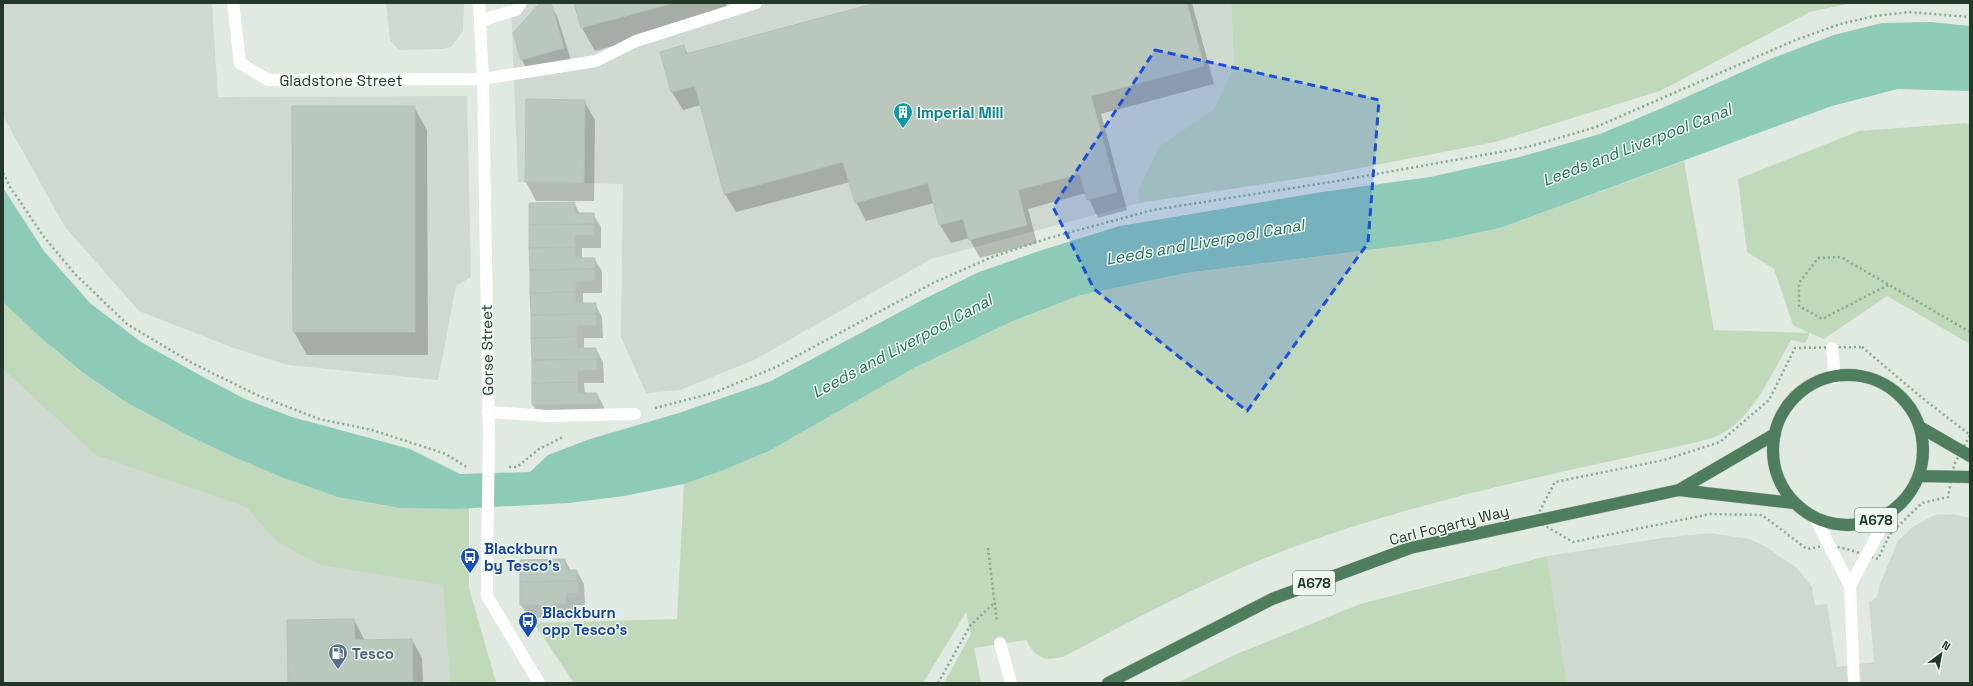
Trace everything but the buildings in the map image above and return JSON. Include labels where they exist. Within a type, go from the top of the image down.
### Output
[{"type":"highway","name":"A678","points":[[1844,375],[1868,378],[1891,388],[1908,405],[1920,427],[1924,451],[1919,476],[1907,498],[1888,515],[1864,524],[1839,525],[1815,518],[1794,503],[1780,482],[1774,458],[1775,434],[1784,412],[1799,393],[1820,380],[1835,378],[1844,375]]},
{"type":"highway","points":[[1920,427],[1970,456]]},
{"type":"highway","name":"Carl Fogarty Way","points":[[1679,490],[1775,434]]},
{"type":"highway","points":[[1919,476],[1970,477]]},
{"type":"highway","name":"Carl Fogarty Way","points":[[1108,683],[1272,599],[1410,548],[1534,520],[1679,490],[1794,503]]},
{"type":"street","name":"Gladstone Street","points":[[233,3],[240,63],[268,80],[482,79]]},
{"type":"street","name":"Gorse Street","points":[[479,3],[482,79],[488,412],[487,596],[539,683]]},
{"type":"street","points":[[480,21],[516,10],[521,3]]},
{"type":"street","points":[[482,79],[596,61],[636,41],[756,3]]},
{"type":"street","points":[[1832,348],[1835,378]]},
{"type":"street","points":[[488,412],[547,416],[635,414]]},
{"type":"street","points":[[1850,586],[1888,515]]},
{"type":"street","points":[[1815,518],[1850,586],[1854,683]]},
{"type":"street","points":[[1000,643],[1011,683]]},
{"type":"path","points":[[635,414],[713,393],[776,367],[933,283],[992,257],[1049,238],[1153,210],[1330,183],[1528,147],[1596,127],[1793,41],[1840,24],[1875,16],[1909,12],[1970,17]]},
{"type":"path","points":[[3,173],[10,187],[44,237],[75,274],[127,324],[192,363],[257,395],[319,419],[372,430],[446,454],[465,468],[473,468]]},
{"type":"path","points":[[1888,285],[1822,319],[1799,306],[1799,283],[1818,258],[1841,257],[1970,332]]},
{"type":"path","points":[[1534,520],[1555,482],[1664,460],[1720,442],[1769,400],[1795,348],[1862,347],[1921,397],[1970,435]]},
{"type":"path","points":[[502,468],[517,467],[539,450],[566,435]]},
{"type":"path","points":[[988,548],[1000,643]]},
{"type":"path","points":[[938,683],[970,626],[994,602]]},
{"type":"highlighted area","points":[[1155,50],[1379,100],[1368,243],[1247,411],[1094,289],[1053,207]]},
{"type":"shaded area","points":[[3,3],[212,3],[218,97],[467,96],[471,277],[456,286],[438,380],[288,365],[231,347],[139,311],[65,227],[3,116]]},
{"type":"shaded area","points":[[386,3],[464,3],[463,31],[451,47],[442,49],[399,50],[390,40]]},
{"type":"shaded area","points":[[511,3],[1231,3],[1234,66],[1214,109],[1159,146],[1137,192],[1139,203],[931,259],[754,360],[680,390],[646,393],[621,337],[623,184],[518,182]]},
{"type":"shaded area","points":[[1231,3],[1851,3],[1810,12],[1660,91],[1495,142],[1329,174],[1139,203],[1137,192],[1159,146],[1214,109],[1234,66]]},
{"type":"shaded area","points":[[1966,123],[1970,125],[1970,344],[1887,296],[1824,339],[1810,333],[1805,343],[1791,340],[1765,387],[1750,409],[1732,427],[1711,438],[1433,503],[1329,535],[1278,553],[1223,576],[1117,628],[1065,656],[1058,658],[1047,659],[1037,655],[1026,640],[974,648],[981,683],[944,683],[971,634],[966,612],[923,683],[574,683],[534,623],[677,619],[684,484],[724,470],[769,451],[914,368],[1013,321],[1081,295],[1186,273],[1439,241],[1500,228],[1684,161],[1714,330],[1809,333],[1793,325],[1774,269],[1747,252],[1738,179],[1859,131]]},
{"type":"shaded area","points":[[3,302],[41,338],[82,372],[124,401],[185,434],[236,458],[338,497],[439,509],[450,683],[3,683]]},
{"type":"shaded area","points":[[3,302],[61,356],[112,394],[159,421],[254,466],[325,492],[374,504],[399,508],[469,508],[469,588],[496,682],[450,683],[443,585],[321,565],[277,542],[246,507],[96,455],[3,369]]},
{"type":"shaded area","points":[[1953,514],[1970,518],[1970,683],[1567,683],[1547,556],[1663,538],[1710,533],[1750,539],[1766,547],[1797,568],[1812,587],[1815,605],[1827,604],[1837,667],[1874,662],[1869,603],[1877,597],[1880,584],[1898,541],[1914,526],[1935,515]]},
{"type":"shaded area","points":[[1547,556],[1567,683],[1177,683],[1232,656],[1360,604]]},
{"type":"water","name":"Leeds and Liverpool Canal","points":[[1931,22],[1970,26],[1970,91],[1898,89],[1832,106],[1500,228],[1439,241],[1186,273],[1081,295],[1013,321],[914,368],[769,451],[724,470],[684,484],[624,496],[569,503],[454,509],[400,508],[338,497],[284,478],[236,458],[185,434],[124,401],[82,372],[41,338],[3,302],[3,188],[44,251],[90,303],[141,342],[205,378],[245,399],[292,417],[410,449],[460,474],[530,472],[548,455],[590,439],[679,413],[771,381],[926,298],[979,272],[1042,250],[1120,226],[1322,192],[1430,177],[1520,157],[1600,134],[1660,109],[1775,57],[1834,35],[1882,23]]},
{"type":"place","name":"Imperial Mill","points":[[903,129]]},
{"type":"place","name":"Blackburn by Tesco's","points":[[470,574]]},
{"type":"place","name":"Blackburn opp Tesco's","points":[[528,638]]},
{"type":"place","name":"Tesco","points":[[338,670]]}]
